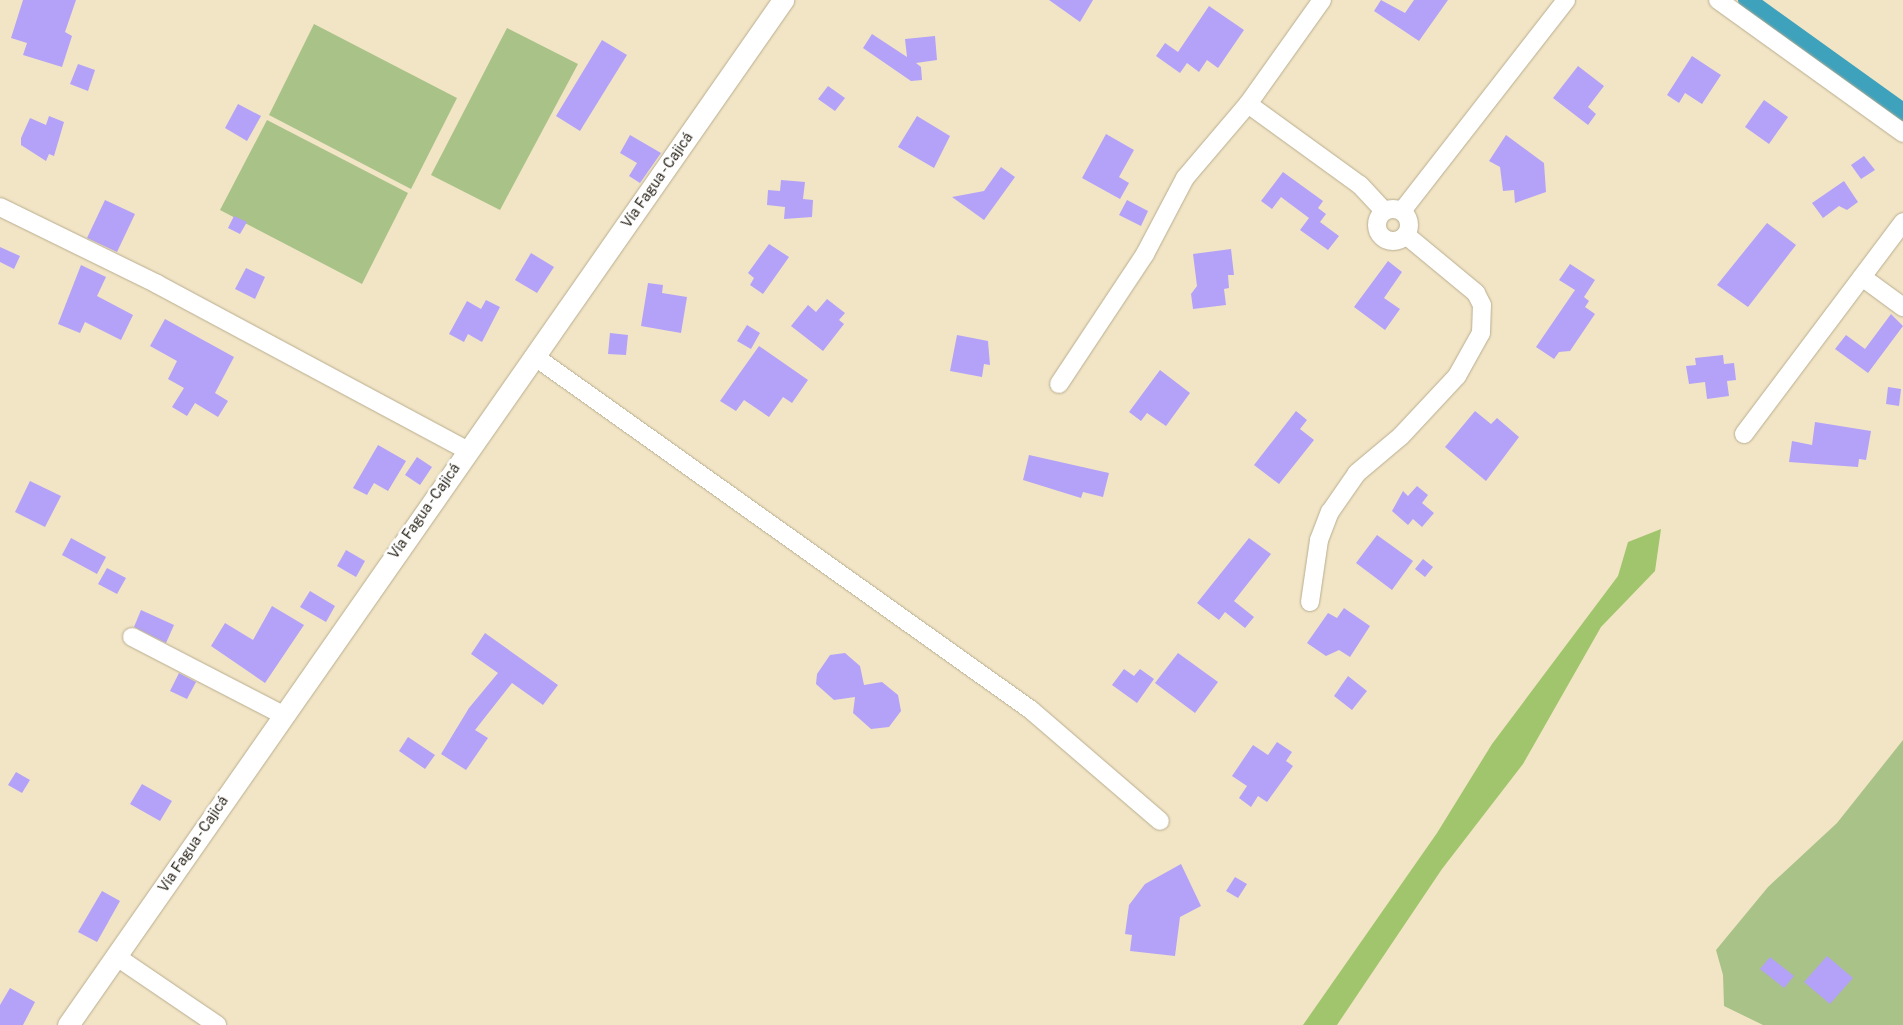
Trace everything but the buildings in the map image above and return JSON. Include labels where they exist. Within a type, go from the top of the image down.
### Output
[{"type":"street","name":"Vía Fagua - Cajicá","points":[[68,1025],[117,957],[281,714],[783,0]]},
{"type":"street","points":[[1059,384],[1145,254],[1185,178],[1248,104],[1322,0]]},
{"type":"street","points":[[1402,211],[1566,0]]},
{"type":"street","points":[[1718,0],[1903,133]]},
{"type":"street","points":[[1248,104],[1360,185],[1384,211],[1402,211]]},
{"type":"street","points":[[0,207],[157,284],[467,450]]},
{"type":"street","points":[[1384,211],[1377,221],[1381,236],[1391,241],[1406,235]]},
{"type":"street","points":[[1402,211],[1409,222],[1406,235]]},
{"type":"street","points":[[1744,434],[1903,222]]},
{"type":"street","points":[[1310,602],[1319,540],[1330,512],[1358,474],[1401,436],[1457,376],[1480,333],[1482,305],[1476,293],[1406,235]]},
{"type":"street","points":[[1862,277],[1903,307]]},
{"type":"street","points":[[534,356],[1031,710],[1160,821]]},
{"type":"street","points":[[132,636],[281,714]]},
{"type":"street","points":[[117,957],[217,1025]]},
{"type":"green space","points":[[314,24],[457,98],[411,189],[269,115]]},
{"type":"green space","points":[[507,28],[578,64],[500,210],[431,175]]},
{"type":"green space","points":[[267,120],[408,193],[362,284],[220,210]]},
{"type":"green space","points":[[1661,529],[1655,571],[1601,627],[1523,764],[1442,869],[1337,1025],[1303,1025],[1437,833],[1492,744],[1618,576],[1628,542]]},
{"type":"green space","points":[[1903,740],[1903,1025],[1763,1025],[1724,1006],[1723,975],[1716,950],[1768,887],[1837,823]]},
{"type":"waterway","points":[[1747,0],[1903,112]]}]
